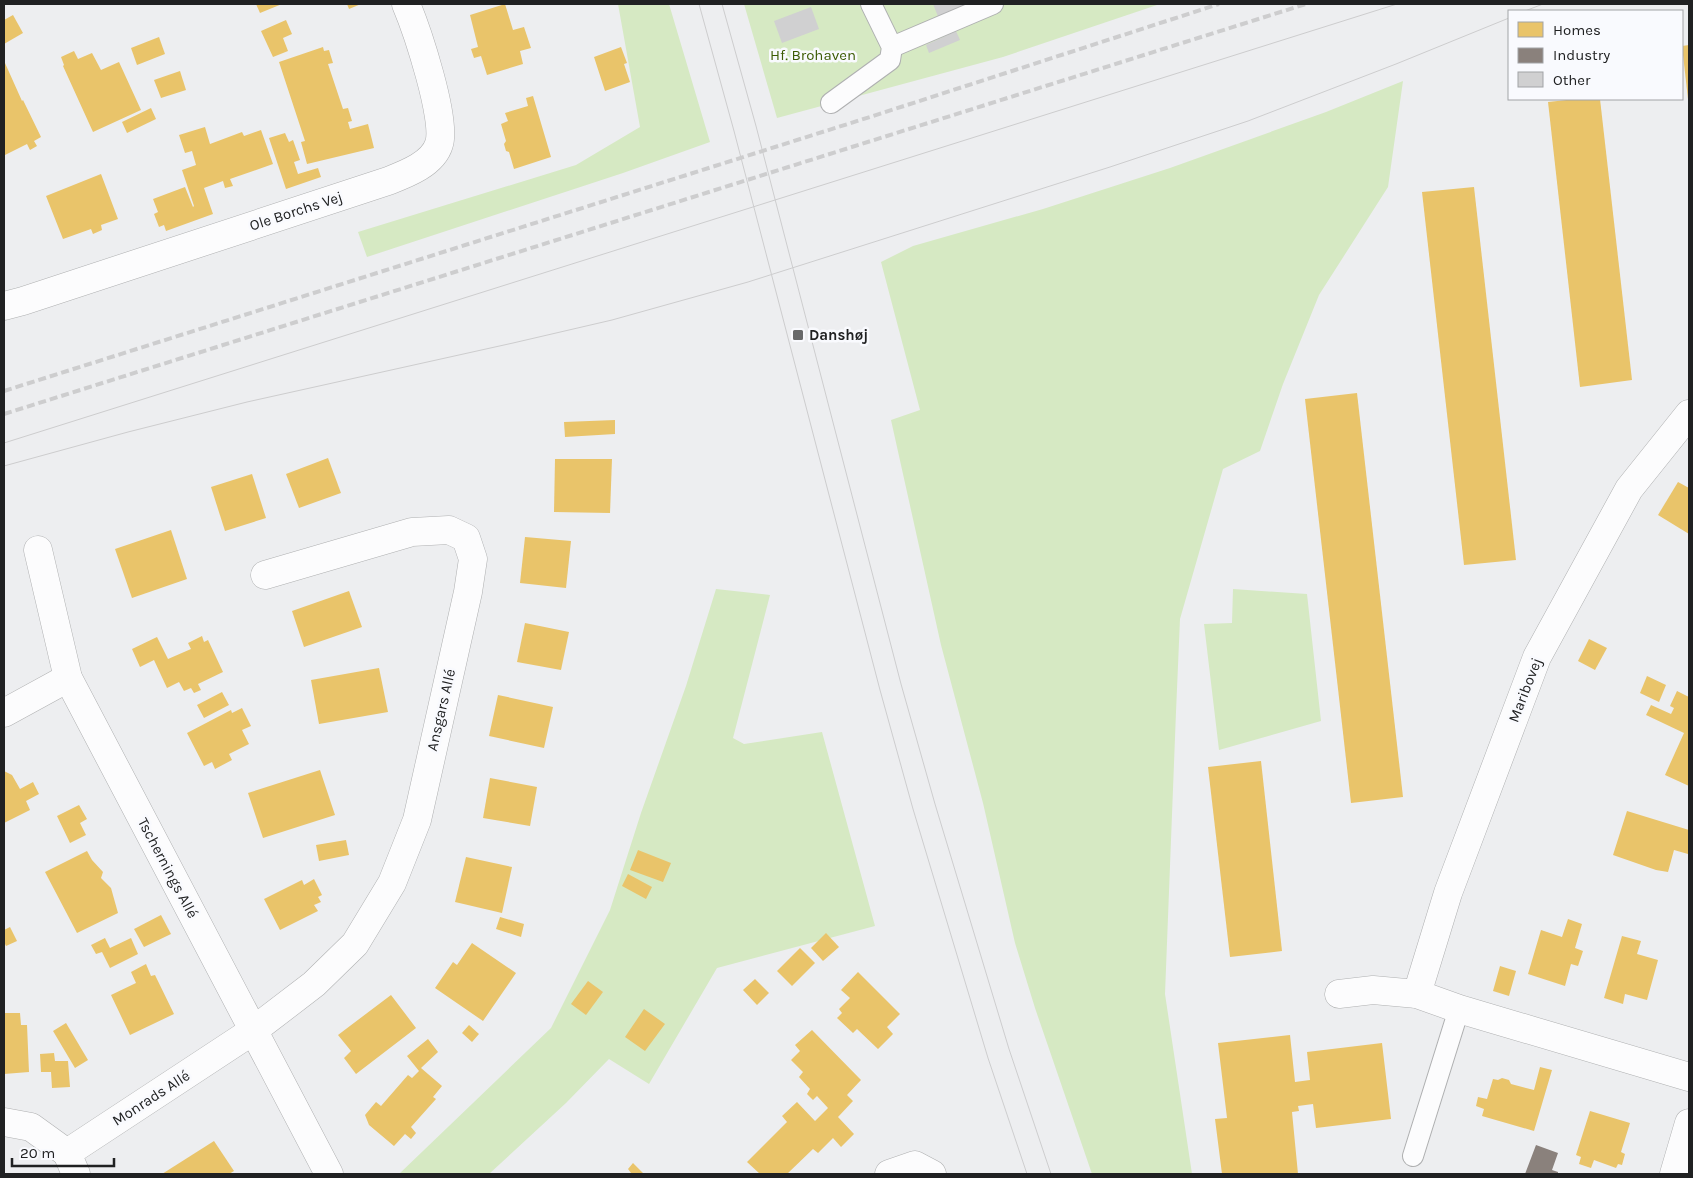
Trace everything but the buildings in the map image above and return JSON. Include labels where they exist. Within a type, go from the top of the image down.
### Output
[{"type":"street","name":"Ole Borchs Vej","points":[[4,306],[388,181],[425,164],[439,145],[440,125],[430,76],[406,4]]},
{"type":"street","name":"Maribovej","points":[[1417,994],[1448,893],[1537,657],[1629,489],[1689,414]]},
{"type":"street","name":"Ansgars Allé","points":[[254,1030],[314,984],[355,944],[392,884],[417,820],[468,592],[473,559],[466,538],[449,530],[412,532],[265,575]]},
{"type":"street","name":"Tschernings Allé","points":[[38,550],[68,678],[329,1174]]},
{"type":"street","points":[[4,713],[68,678]]},
{"type":"street","points":[[1338,994],[1373,990],[1417,994],[1459,1009],[1689,1077]]},
{"type":"street","name":"Monrads Allé","points":[[72,1164],[254,1030]]},
{"type":"street","points":[[4,1122],[31,1127],[72,1164]]},
{"type":"street","points":[[1674,1174],[1689,1123]]},
{"type":"street","points":[[889,1174],[915,1165],[932,1174]]},
{"type":"lane","points":[[831,103],[890,60],[892,47],[871,4]]},
{"type":"lane","points":[[892,47],[992,4]]},
{"type":"lane","points":[[1413,1156],[1459,1009]]},
{"type":"green space","points":[[618,4],[669,4],[710,142],[623,173],[367,257],[358,232],[576,165],[640,127]]},
{"type":"green space","name":"Hf. Brohaven","points":[[744,4],[1160,4],[1003,57],[777,118]]},
{"type":"green space","points":[[1403,81],[1388,187],[1319,295],[1283,384],[1260,451],[1223,469],[1180,619],[1165,994],[1192,1174],[1092,1174],[1035,1008],[1015,943],[983,803],[941,645],[891,420],[920,410],[881,262],[913,246],[1043,209],[1170,168],[1326,112]]},
{"type":"green space","points":[[716,589],[770,595],[733,738],[744,744],[822,732],[875,926],[717,968],[649,1084],[609,1059],[566,1103],[489,1174],[399,1174],[551,1028],[610,910],[641,813],[686,686]]},
{"type":"green space","points":[[1233,589],[1307,594],[1321,721],[1219,750],[1204,624],[1232,623]]},
{"type":"tram line","points":[[699,4],[913,809],[988,1058],[1027,1174]]},
{"type":"tram line","points":[[722,4],[756,126],[901,684],[1009,1049],[1051,1174]]},
{"type":"tram line","points":[[4,443],[1397,4]]},
{"type":"tram line","points":[[1528,10],[1543,4]]},
{"type":"tram line","points":[[4,466],[247,402],[612,320],[748,282],[1248,121],[1508,18]]},
{"type":"railway","points":[[4,391],[873,116],[1219,4]]},
{"type":"railway","points":[[4,414],[1306,4]]},
{"type":"place","name":"Danshøj","points":[[798,335]]}]
